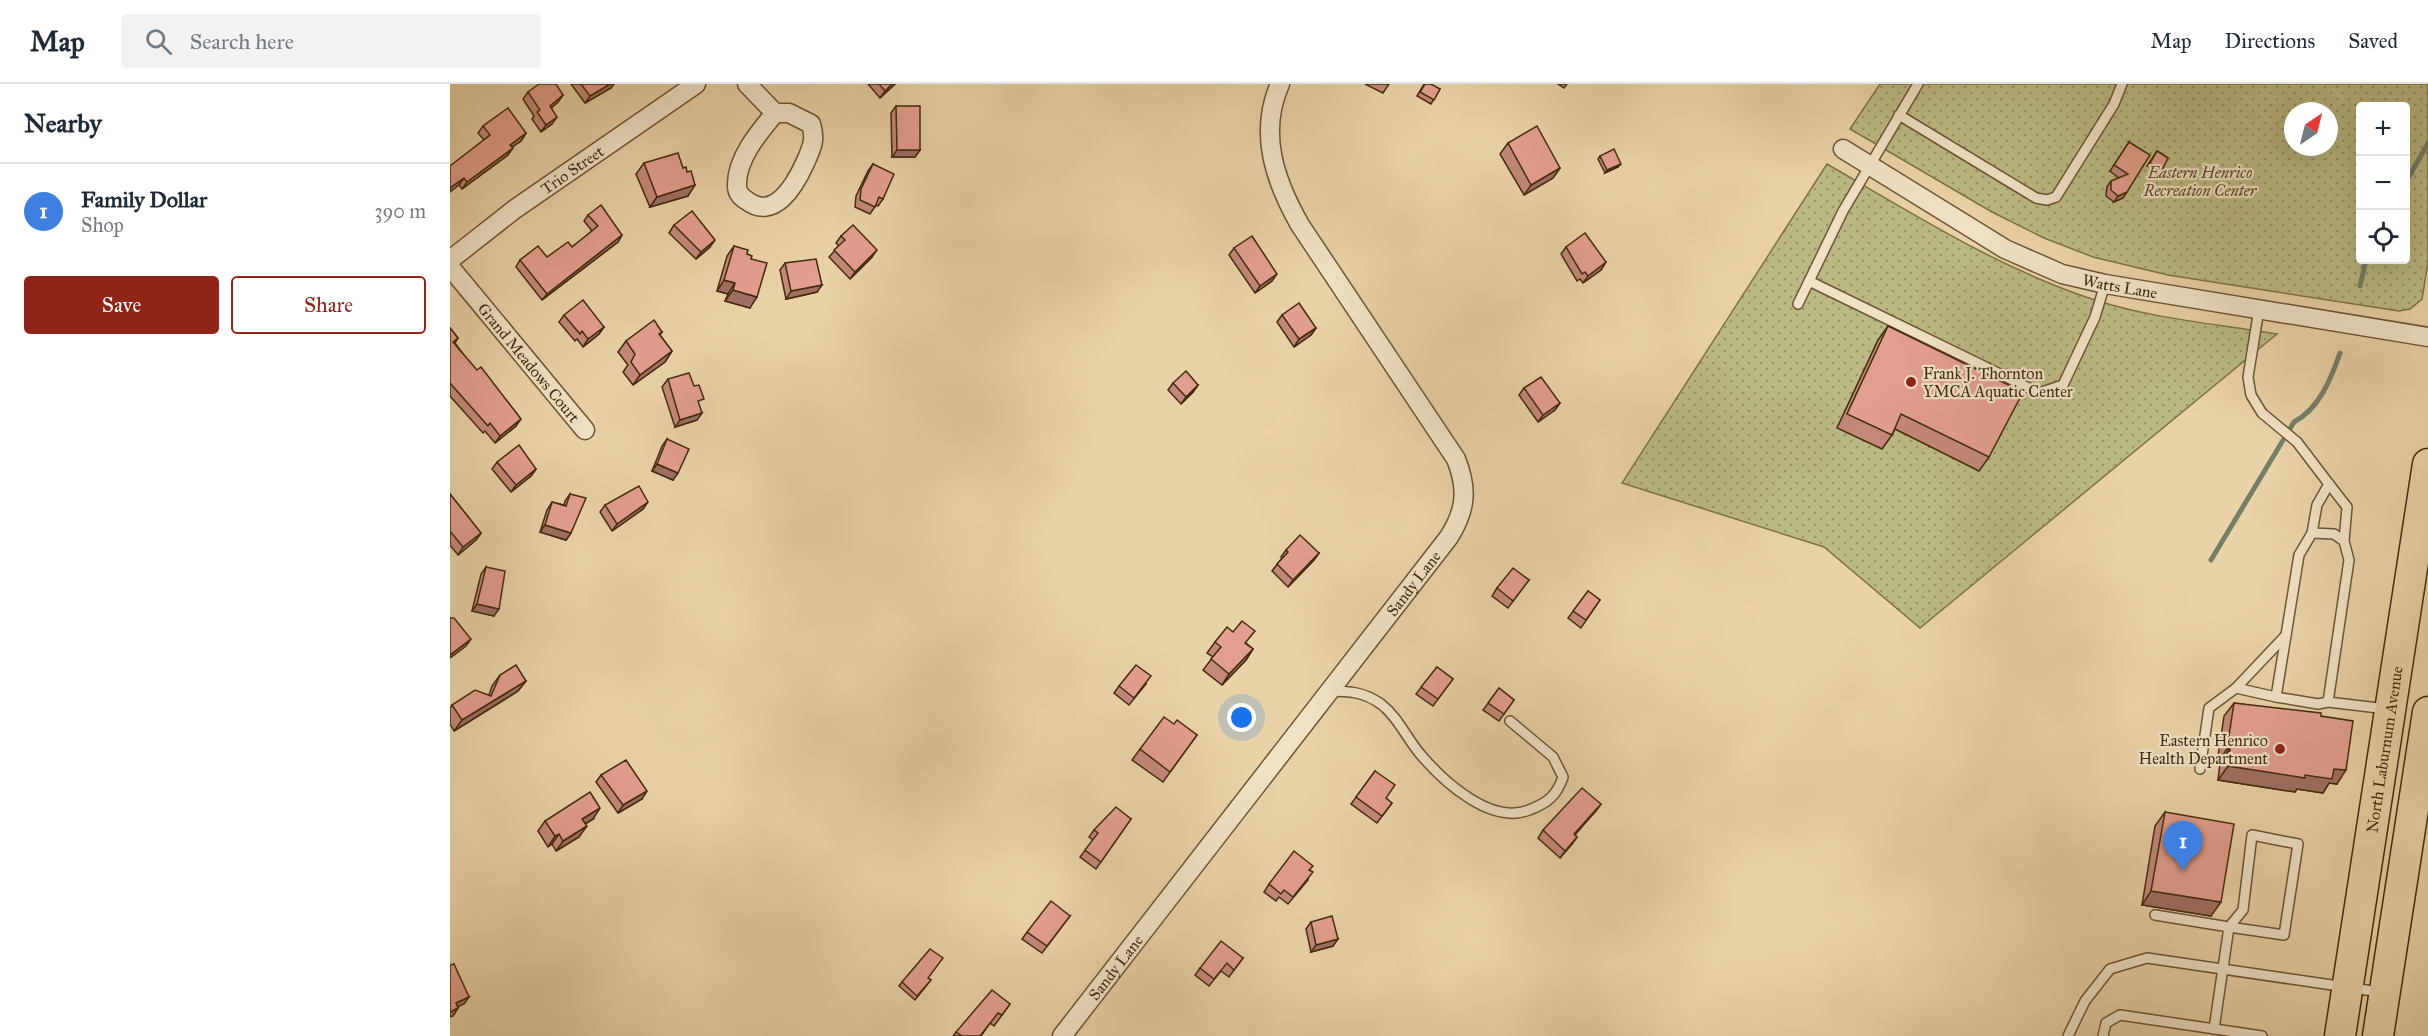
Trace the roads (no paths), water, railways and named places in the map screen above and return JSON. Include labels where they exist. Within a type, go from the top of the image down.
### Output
[{"type":"main road","name":"North Laburnum Avenue","points":[[2340,1036],[2428,464]]},
{"type":"main road","points":[[2378,1036],[2428,712]]},
{"type":"street","name":"Trio Street","points":[[450,260],[514,209],[696,84]]},
{"type":"street","points":[[747,84],[775,113],[789,113],[802,117],[811,124],[815,138],[800,175],[780,202],[764,208],[751,204],[740,196],[737,186],[746,153],[775,113]]},
{"type":"street","name":"Sandy Lane","points":[[1062,1036],[1461,519],[1465,491],[1464,478],[1456,459],[1287,202],[1273,167],[1269,139],[1272,108],[1280,84]]},
{"type":"street","name":"Watts Lane","points":[[1843,149],[2005,249],[2062,274],[2105,284],[2428,337]]},
{"type":"street","name":"Grand Meadows Court","points":[[450,267],[585,430]]},
{"type":"lane","points":[[1798,304],[1843,211],[1918,84]]},
{"type":"lane","points":[[1899,115],[2036,198],[2047,201],[2056,197],[2114,104],[2122,84]]},
{"type":"lane","points":[[1809,281],[2039,393],[2063,385],[2095,317],[2105,284]]},
{"type":"lane","points":[[2259,309],[2248,377],[2251,395],[2262,413],[2297,442],[2346,507],[2344,541],[2349,560],[2328,702]]},
{"type":"lane","points":[[2276,697],[2299,555],[2312,533],[2317,504],[2329,484]]},
{"type":"lane","points":[[2312,533],[2334,534],[2344,541]]},
{"type":"lane","points":[[2200,769],[2209,708],[2236,688],[2286,635]]},
{"type":"lane","points":[[2236,688],[2318,704],[2328,702],[2389,710]]},
{"type":"lane","points":[[1329,691],[1353,691],[1383,705],[1421,755],[1464,793],[1483,805],[1503,812],[1524,812],[1543,805],[1557,793],[1563,777],[1553,757],[1510,721]]},
{"type":"lane","points":[[2155,915],[2229,927],[2284,935],[2298,844],[2252,835],[2243,910],[2229,927],[2214,1029]]},
{"type":"lane","points":[[2068,1036],[2085,1001],[2110,969],[2147,958],[2386,992]]},
{"type":"lane","points":[[2103,1036],[2106,1023],[2111,1018],[2134,1015],[2262,1036]]},
{"type":"waterway","points":[[2410,175],[2428,143]]},
{"type":"waterway","points":[[2360,286],[2365,264]]},
{"type":"waterway","points":[[2211,560],[2294,422],[2310,409],[2323,392],[2340,353]]},
{"type":"place","name":"Frank J. Thornton YMCA Aquatic Center","points":[[1911,382]]},
{"type":"place","name":"Eastern Henrico Health Department","points":[[2280,749]]},
{"type":"place","name":"Family Dollar","points":[[2183,871]]},
{"type":"park label","name":"Eastern Henrico Recreation Center","points":[[2200,181]]}]
